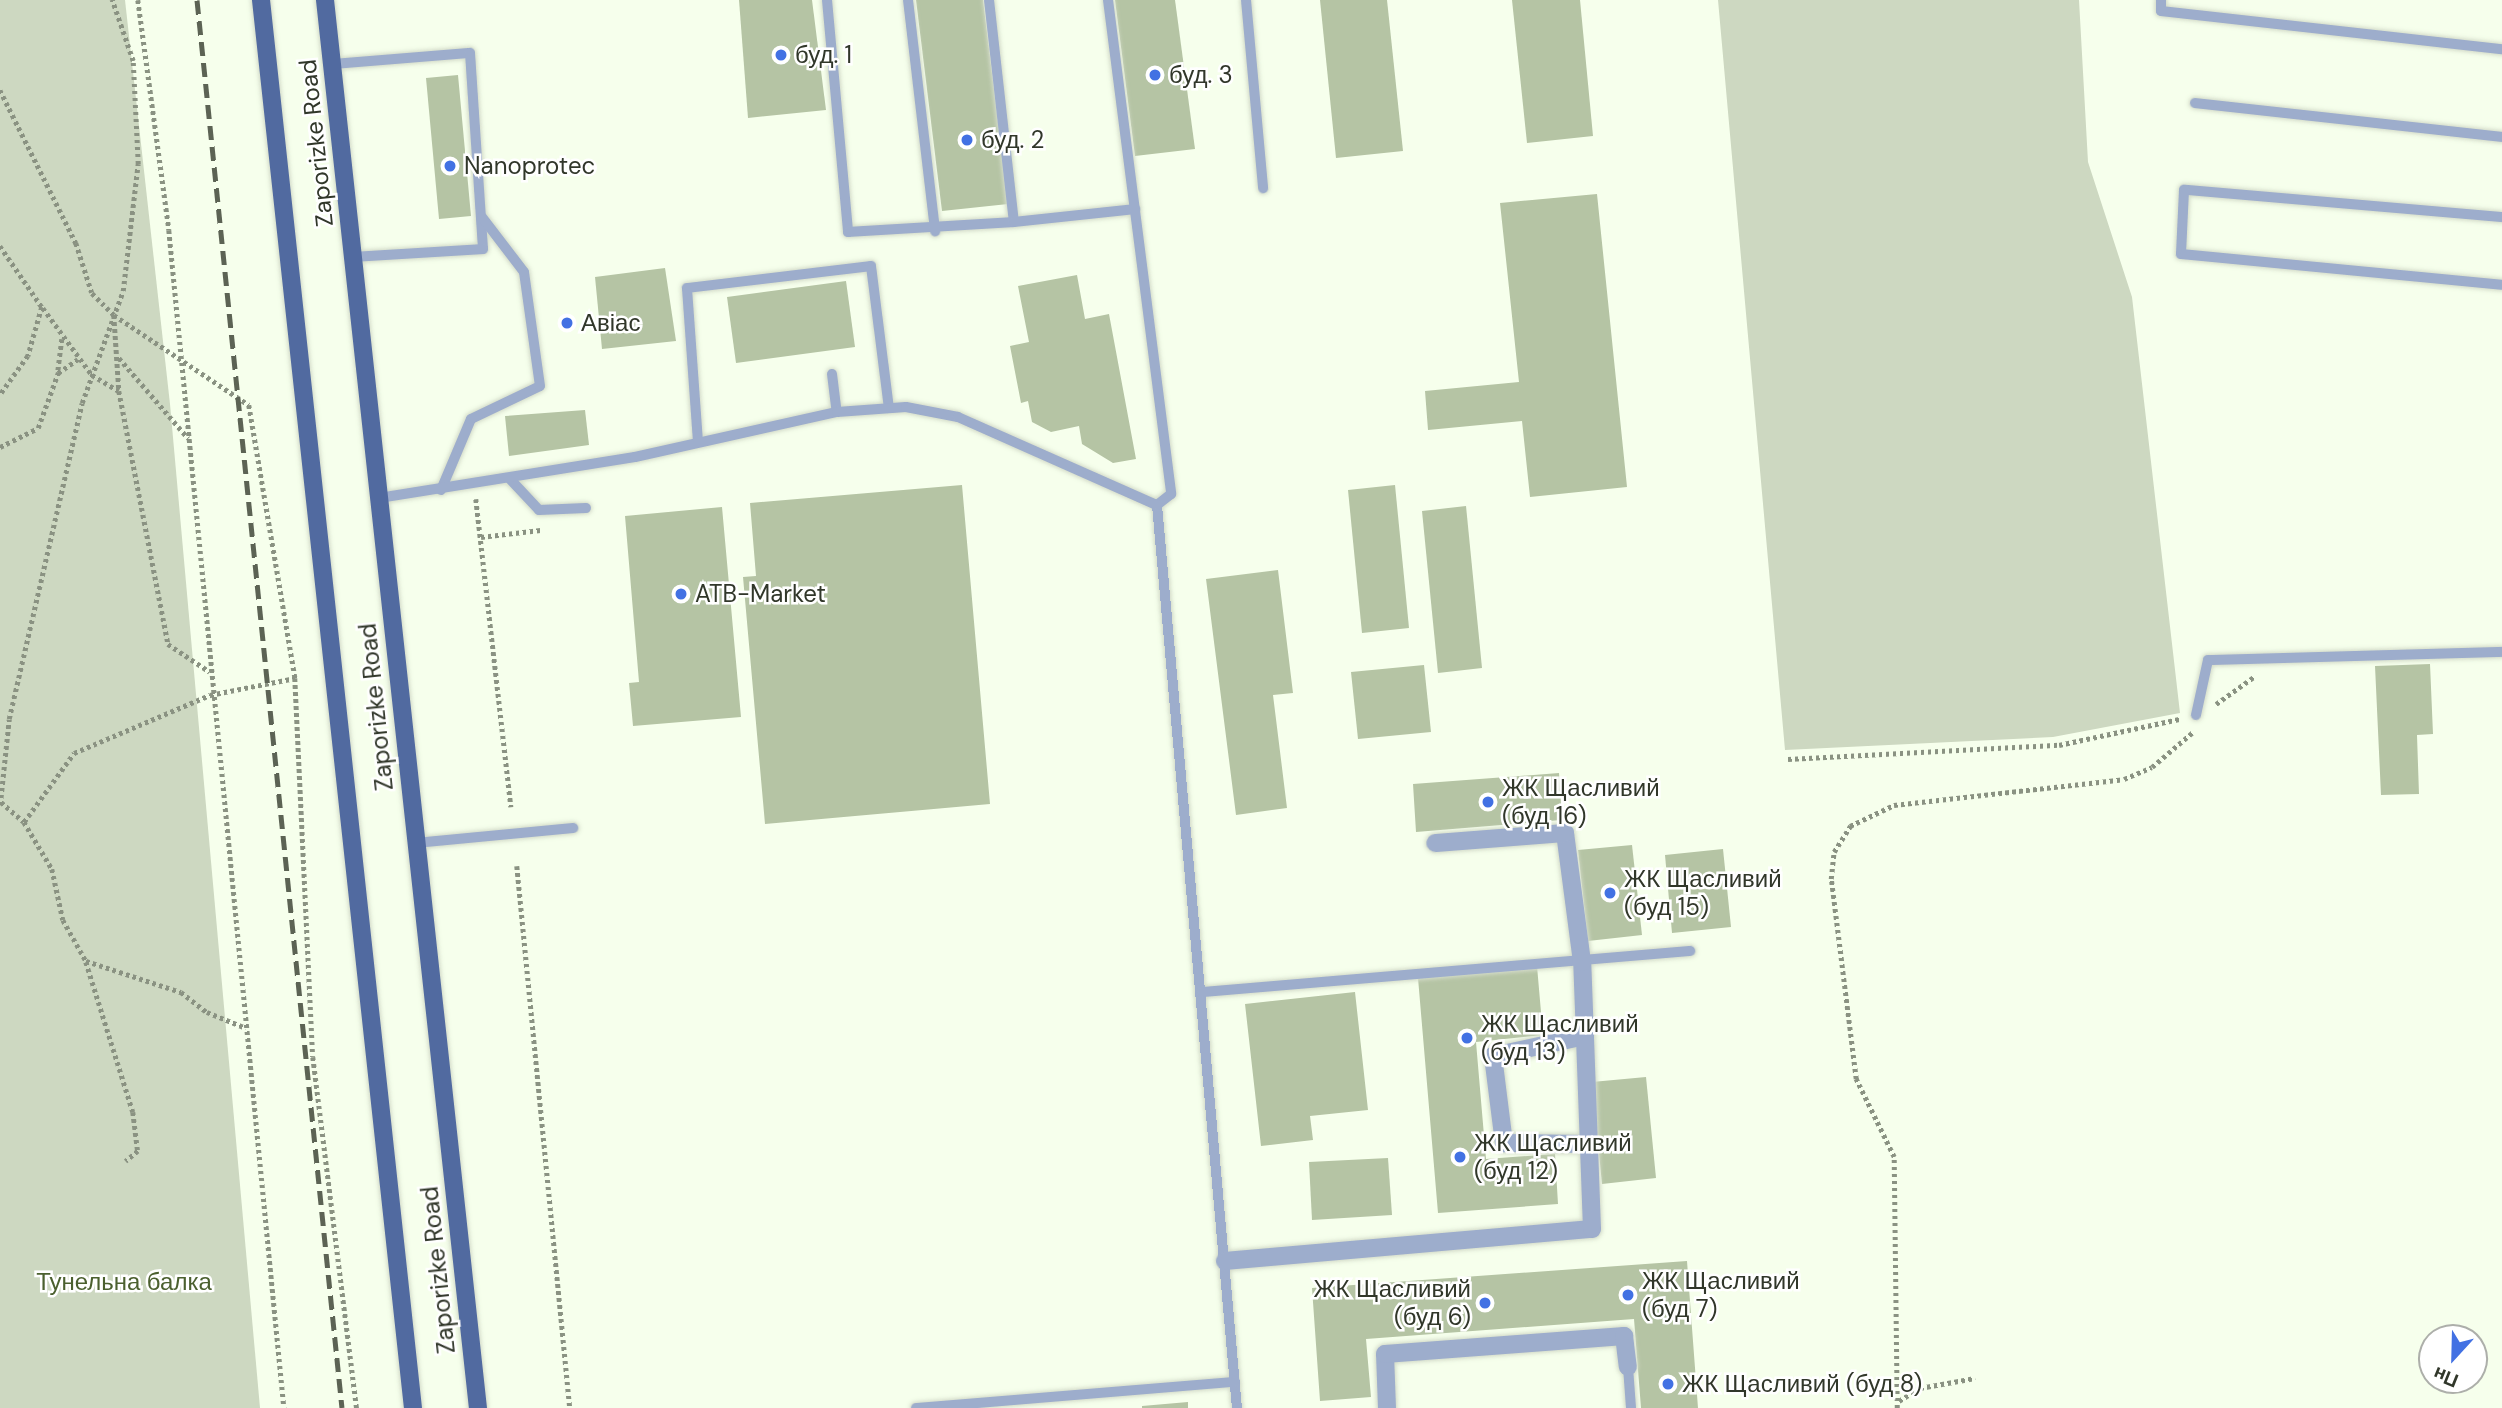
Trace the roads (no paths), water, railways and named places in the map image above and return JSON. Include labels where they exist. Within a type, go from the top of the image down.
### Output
[{"type":"main road","name":"Zaporizke Road","points":[[261,0],[413,1408]]},
{"type":"main road","name":"Zaporizke Road","points":[[325,0],[478,1408]]},
{"type":"street","points":[[1225,1262],[1592,1229],[1582,962],[1565,833],[1434,843]]},
{"type":"street","points":[[1585,1036],[1493,1056],[1504,1143],[1589,1144]]},
{"type":"street","points":[[1387,1408],[1385,1354],[1623,1336],[1628,1367]]},
{"type":"lane","points":[[827,0],[848,232],[935,231],[1135,209]]},
{"type":"lane","points":[[908,0],[935,231]]},
{"type":"lane","points":[[989,0],[1014,222]]},
{"type":"lane","points":[[1108,0],[1171,494],[1157,505]]},
{"type":"lane","points":[[1246,0],[1263,188]]},
{"type":"lane","points":[[2161,0],[2161,11],[2502,49]]},
{"type":"lane","points":[[332,64],[470,53],[483,249],[353,257]]},
{"type":"lane","points":[[2195,103],[2502,137]]},
{"type":"lane","points":[[2502,217],[2184,190],[2181,254],[2502,285]]},
{"type":"lane","points":[[441,490],[471,419],[540,386],[524,272],[481,216]]},
{"type":"lane","points":[[698,442],[687,288],[871,266],[889,408]]},
{"type":"lane","points":[[832,374],[837,412]]},
{"type":"lane","points":[[379,498],[510,479],[837,412],[889,408],[958,417],[1157,505]]},
{"type":"lane","points":[[510,479],[539,510],[586,508]]},
{"type":"lane","points":[[1157,505],[1237,1408]]},
{"type":"lane","points":[[2198,719],[2208,660],[2502,652]]},
{"type":"lane","points":[[415,843],[573,828]]},
{"type":"lane","points":[[1202,992],[1690,951]]},
{"type":"lane","points":[[1628,1367],[1631,1408]]},
{"type":"lane","points":[[916,1408],[1235,1382]]},
{"type":"railway","points":[[197,0],[342,1408]]},
{"type":"place","name":"буд. 1","points":[[781,55]]},
{"type":"place","name":"буд. 3","points":[[1155,75]]},
{"type":"place","name":"буд. 2","points":[[967,140]]},
{"type":"place","name":"Nanoprotec","points":[[450,166]]},
{"type":"place","name":"Авіас","points":[[567,323]]},
{"type":"place","name":"ATB-Market","points":[[681,594]]},
{"type":"place","name":"ЖК Щасливий (буд 16)","points":[[1488,802]]},
{"type":"place","name":"ЖК Щасливий (буд 15)","points":[[1610,893]]},
{"type":"place","name":"ЖК Щасливий (буд 13)","points":[[1467,1038]]},
{"type":"place","name":"ЖК Щасливий (буд 12)","points":[[1460,1157]]},
{"type":"place","name":"ЖК Щасливий (буд 7)","points":[[1628,1295]]},
{"type":"place","name":"ЖК Щасливий (буд 6)","points":[[1485,1303]]},
{"type":"place","name":"ЖК Щасливий (буд 8)","points":[[1668,1384]]},
{"type":"park label","name":"Тунельна балка","points":[[124,1282]]}]
